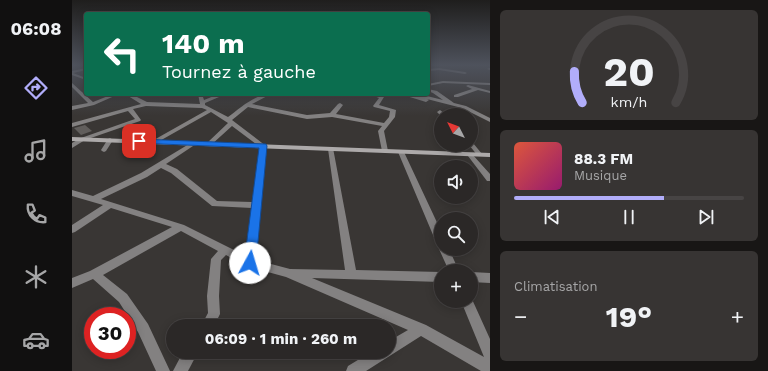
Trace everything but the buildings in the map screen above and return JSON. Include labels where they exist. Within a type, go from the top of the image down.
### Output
[{"type":"main road","points":[[73,140],[83,139],[194,143],[490,156]]},
{"type":"street","points":[[430,85],[441,82]]},
{"type":"street","points":[[446,82],[490,84]]},
{"type":"street","points":[[72,84],[92,104]]},
{"type":"street","points":[[460,84],[490,92]]},
{"type":"street","points":[[456,96],[476,88]]},
{"type":"street","points":[[430,91],[435,92],[452,104]]},
{"type":"street","points":[[72,108],[92,104],[112,96]]},
{"type":"street","points":[[132,96],[146,104]]},
{"type":"street","points":[[201,96],[203,104],[263,146],[255,205],[250,263]]},
{"type":"street","points":[[72,126],[146,104],[203,104],[220,96]]},
{"type":"street","points":[[209,144],[247,105],[265,96]]},
{"type":"street","points":[[378,96],[382,97],[376,106],[393,110],[392,117],[381,131],[385,151]]},
{"type":"street","points":[[410,96],[428,100]]},
{"type":"street","points":[[422,99],[427,97],[464,107],[490,120]]},
{"type":"street","points":[[247,105],[307,117],[332,115],[386,125]]},
{"type":"street","points":[[332,115],[340,105]]},
{"type":"street","points":[[83,139],[138,120],[130,109]]},
{"type":"street","points":[[154,142],[211,110]]},
{"type":"street","points":[[104,150],[110,140]]},
{"type":"street","points":[[92,200],[161,165],[194,143]]},
{"type":"street","points":[[331,149],[351,274]]},
{"type":"street","points":[[401,152],[434,226]]},
{"type":"street","points":[[470,155],[490,179]]},
{"type":"street","points":[[161,165],[174,171],[215,204],[255,205]]},
{"type":"street","points":[[72,193],[181,227],[250,263],[288,273],[421,329],[490,368]]},
{"type":"street","points":[[72,230],[109,205]]},
{"type":"street","points":[[72,283],[94,274],[181,227]]},
{"type":"street","points":[[211,319],[214,314],[213,296],[216,258],[225,250]]},
{"type":"street","points":[[288,273],[434,277]]},
{"type":"street","points":[[94,274],[123,298],[142,328],[163,371]]},
{"type":"street","points":[[478,277],[490,278]]},
{"type":"street","points":[[470,308],[490,356]]},
{"type":"street","points":[[396,345],[421,329]]},
{"type":"street","points":[[180,371],[187,359]]},
{"type":"street","points":[[353,371],[373,359]]},
{"type":"route","points":[[139,141],[263,146],[255,205],[250,263]]}]
